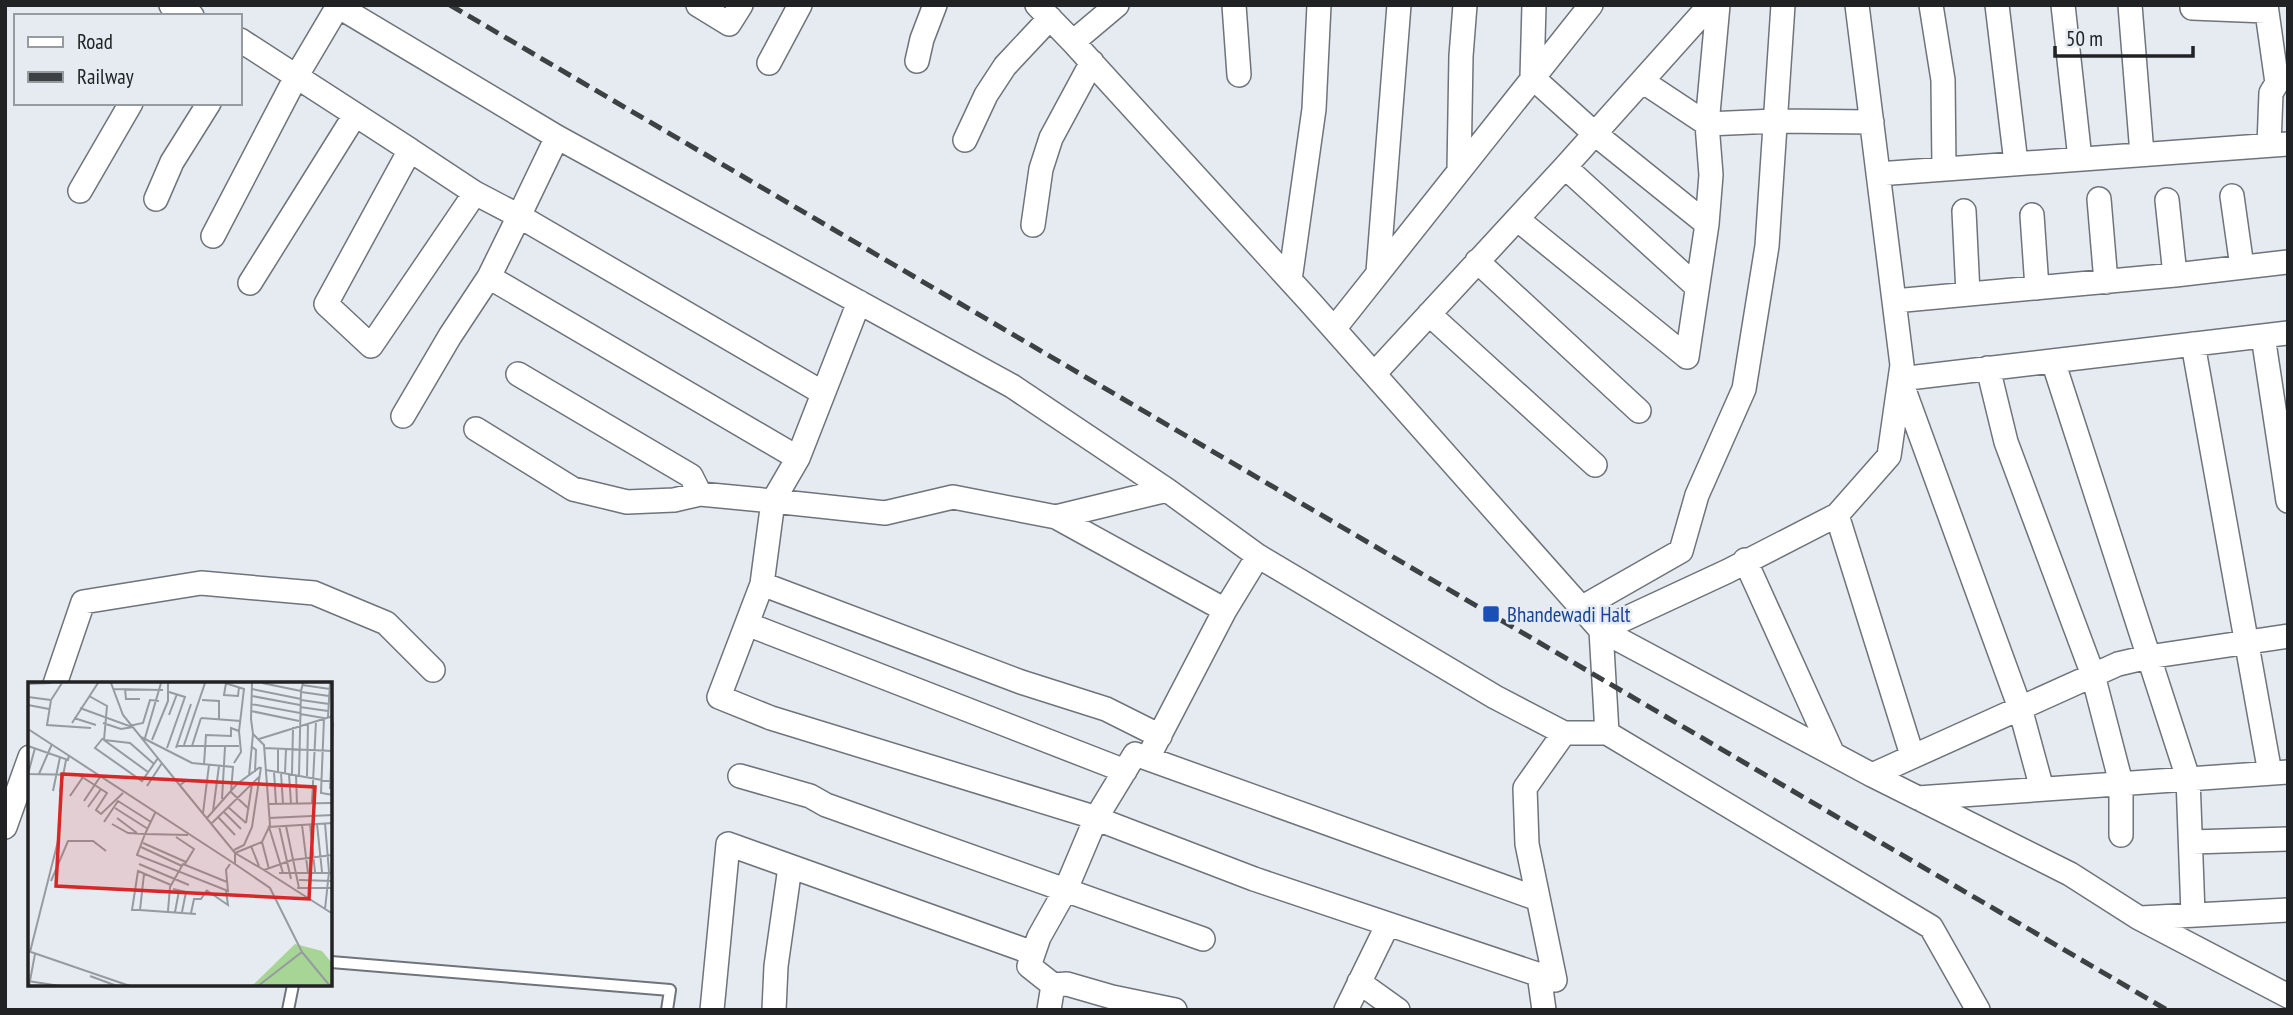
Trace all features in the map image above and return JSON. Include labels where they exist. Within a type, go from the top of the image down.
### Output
[{"type":"street","points":[[698,5],[729,24],[741,5]]},
{"type":"street","points":[[769,63],[800,5]]},
{"type":"street","points":[[917,61],[935,5]]},
{"type":"street","points":[[1073,42],[1117,5]]},
{"type":"street","points":[[1234,5],[1239,75]]},
{"type":"street","points":[[1290,280],[1314,109],[1319,5]]},
{"type":"street","points":[[1378,272],[1399,5]]},
{"type":"street","points":[[1459,170],[1461,57],[1465,5]]},
{"type":"street","points":[[1534,5],[1532,77],[1594,133],[1707,224]]},
{"type":"street","points":[[1334,329],[1591,5]]},
{"type":"street","points":[[1374,374],[1710,5]]},
{"type":"street","points":[[1517,219],[1687,357],[1707,224],[1711,175],[1707,124],[1718,5]]},
{"type":"street","points":[[1581,607],[1681,551],[1697,495],[1744,389],[1767,246],[1783,5]]},
{"type":"street","points":[[1601,630],[1728,571],[1837,515],[1888,456],[1902,365],[1857,5]]},
{"type":"street","points":[[1931,5],[1943,80],[1944,169]]},
{"type":"street","points":[[1997,5],[2015,163]]},
{"type":"street","points":[[2063,5],[2080,159]]},
{"type":"street","points":[[2130,5],[2142,154]]},
{"type":"street","points":[[213,236],[296,76],[337,6],[557,138],[1012,386],[1167,490],[1258,556],[1495,697],[1564,733],[1608,733],[1931,928],[1978,1010]]},
{"type":"street","points":[[1878,174],[2279,145],[2271,93],[2277,83],[2266,8],[2192,8]]},
{"type":"street","points":[[965,140],[986,95],[1044,12],[1290,280],[1601,630],[1872,775],[2070,874],[2138,918],[2288,996]]},
{"type":"street","points":[[242,45],[296,76],[475,193],[824,393]]},
{"type":"street","points":[[1033,225],[1041,169],[1051,138],[1092,62]]},
{"type":"street","points":[[1642,81],[1707,124],[1775,121],[1872,122]]},
{"type":"street","points":[[80,191],[130,105]]},
{"type":"street","points":[[156,200],[172,162],[208,105]]},
{"type":"street","points":[[250,283],[355,115]]},
{"type":"street","points":[[403,416],[489,276],[557,138]]},
{"type":"street","points":[[410,150],[326,304],[371,346],[475,193]]},
{"type":"street","points":[[1565,167],[1697,287]]},
{"type":"street","points":[[2232,196],[2242,267]]},
{"type":"street","points":[[2099,199],[2106,282]]},
{"type":"street","points":[[2167,200],[2175,275]]},
{"type":"street","points":[[1964,211],[1968,294]]},
{"type":"street","points":[[2032,215],[2037,288]]},
{"type":"street","points":[[1477,261],[1639,411]]},
{"type":"street","points":[[1894,301],[2288,262]]},
{"type":"street","points":[[489,276],[798,458]]},
{"type":"street","points":[[859,302],[798,458],[773,500],[762,584],[719,697],[771,719],[1096,818],[1254,879],[1555,980],[1527,844],[1525,788],[1564,733]]},
{"type":"street","points":[[1429,314],[1595,464]]},
{"type":"street","points":[[1900,379],[2288,333]]},
{"type":"street","points":[[2263,336],[2288,501]]},
{"type":"street","points":[[1919,798],[2279,772],[2247,643],[2193,344]]},
{"type":"street","points":[[2053,361],[2188,778],[2193,914]]},
{"type":"street","points":[[1988,368],[2006,442],[2093,675],[2121,783],[2121,835]]},
{"type":"street","points":[[518,373],[691,476],[700,494]]},
{"type":"street","points":[[1900,379],[2020,708],[2042,789]]},
{"type":"street","points":[[476,429],[573,489],[627,502],[674,500],[700,494],[885,513],[953,497],[1056,517],[1225,610]]},
{"type":"street","points":[[1056,517],[1167,490]]},
{"type":"street","points":[[1837,515],[1912,755]]},
{"type":"street","points":[[1147,758],[1225,610],[1258,556]]},
{"type":"street","points":[[1745,560],[1832,752]]},
{"type":"street","points":[[56,682],[83,602],[201,583],[314,593],[386,623],[433,670]]},
{"type":"street","points":[[762,584],[1021,682],[1106,709],[1160,736]]},
{"type":"street","points":[[747,624],[1125,771]]},
{"type":"street","points":[[1601,630],[1608,733]]},
{"type":"street","points":[[1872,775],[2118,664],[2288,636]]},
{"type":"street","points":[[1175,1010],[1111,1004],[1067,984],[1053,985],[1029,967],[1039,937],[1066,889],[1096,818],[1135,754],[1538,899]]},
{"type":"street","points":[[5,827],[28,763]]},
{"type":"street","points":[[740,776],[810,796],[826,806],[1203,939]]},
{"type":"street","points":[[2192,842],[2288,839]]},
{"type":"street","points":[[712,1010],[728,844],[1033,953]]},
{"type":"street","points":[[774,1010],[776,966],[790,867]]},
{"type":"street","points":[[2138,918],[2288,910]]},
{"type":"street","points":[[1346,1010],[1388,924]]},
{"type":"street","points":[[1539,974],[1544,1010]]},
{"type":"street","points":[[1359,982],[1398,1010]]},
{"type":"street","points":[[1049,1010],[1053,985]]},
{"type":"lane","points":[[332,962],[670,990],[667,1010]]},
{"type":"lane","points":[[288,1010],[293,987]]},
{"type":"railway","points":[[450,5],[2167,1010]]},
{"type":"place","name":"Bhandewadi Halt","points":[[1491,614]]}]
